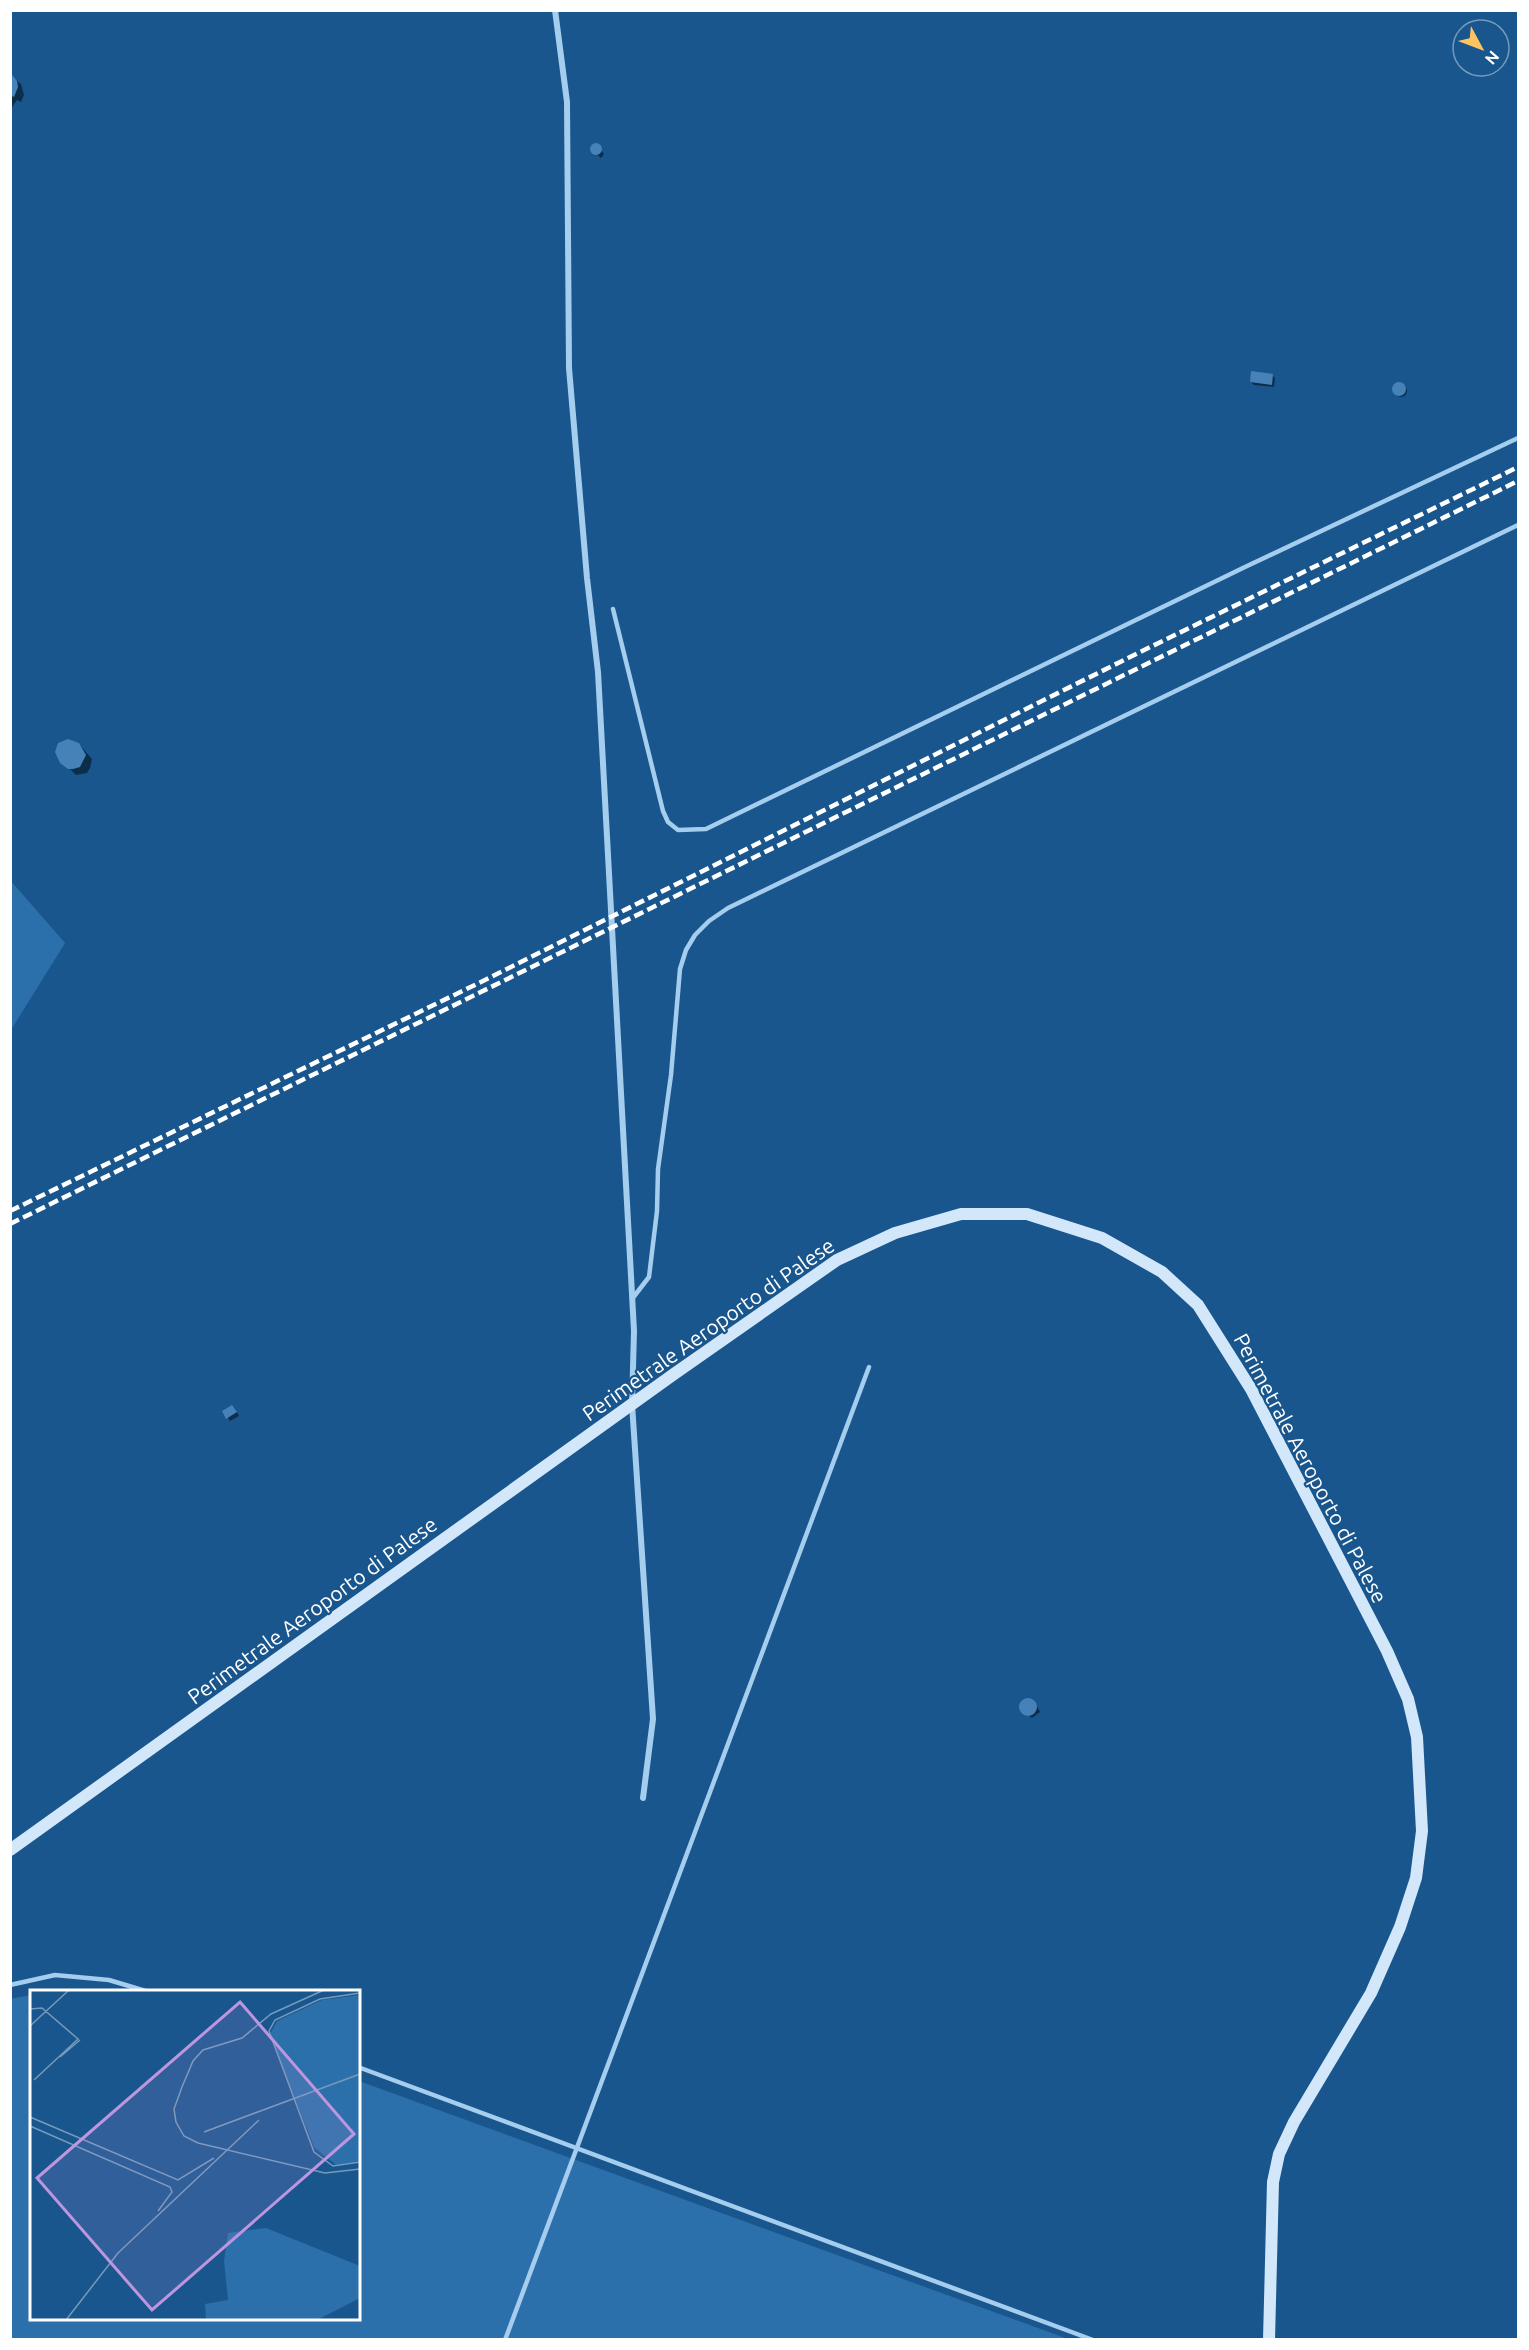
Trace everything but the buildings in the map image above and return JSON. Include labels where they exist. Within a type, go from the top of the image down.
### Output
[{"type":"street","points":[[555,10],[567,102],[569,368],[586,578],[598,672],[634,1330],[632,1404],[653,1719],[643,1798]]},
{"type":"street","name":"Perimetrale Aeroporto di Palese","points":[[10,1850],[632,1404],[837,1260],[895,1233],[961,1214],[1027,1214],[1102,1238],[1162,1272],[1198,1305],[1251,1389],[1387,1651],[1407,1699],[1417,1737],[1422,1831],[1416,1878],[1400,1927],[1371,1993],[1294,2122],[1279,2154],[1274,2182],[1269,2340]]},
{"type":"lane","points":[[613,609],[663,811],[668,822],[678,830],[706,828],[1518,438]]},
{"type":"lane","points":[[632,1300],[649,1277],[657,1211],[658,1169],[671,1075],[680,969],[686,950],[695,935],[709,921],[728,908],[1518,525]]},
{"type":"lane","points":[[505,2340],[869,1367]]},
{"type":"lane","points":[[10,1985],[55,1975],[109,1980],[142,1990]]},
{"type":"lane","points":[[360,2068],[576,2146],[1093,2340]]},
{"type":"shaded area","points":[[10,880],[65,943],[11,1030],[10,1030]]},
{"type":"shaded area","points":[[30,1995],[30,2320],[360,2320],[360,2081],[1068,2339],[11,2339],[10,1999]]},
{"type":"railway","points":[[10,1211],[483,981],[1130,657],[1518,467]]},
{"type":"railway","points":[[10,1224],[1518,481]]}]
